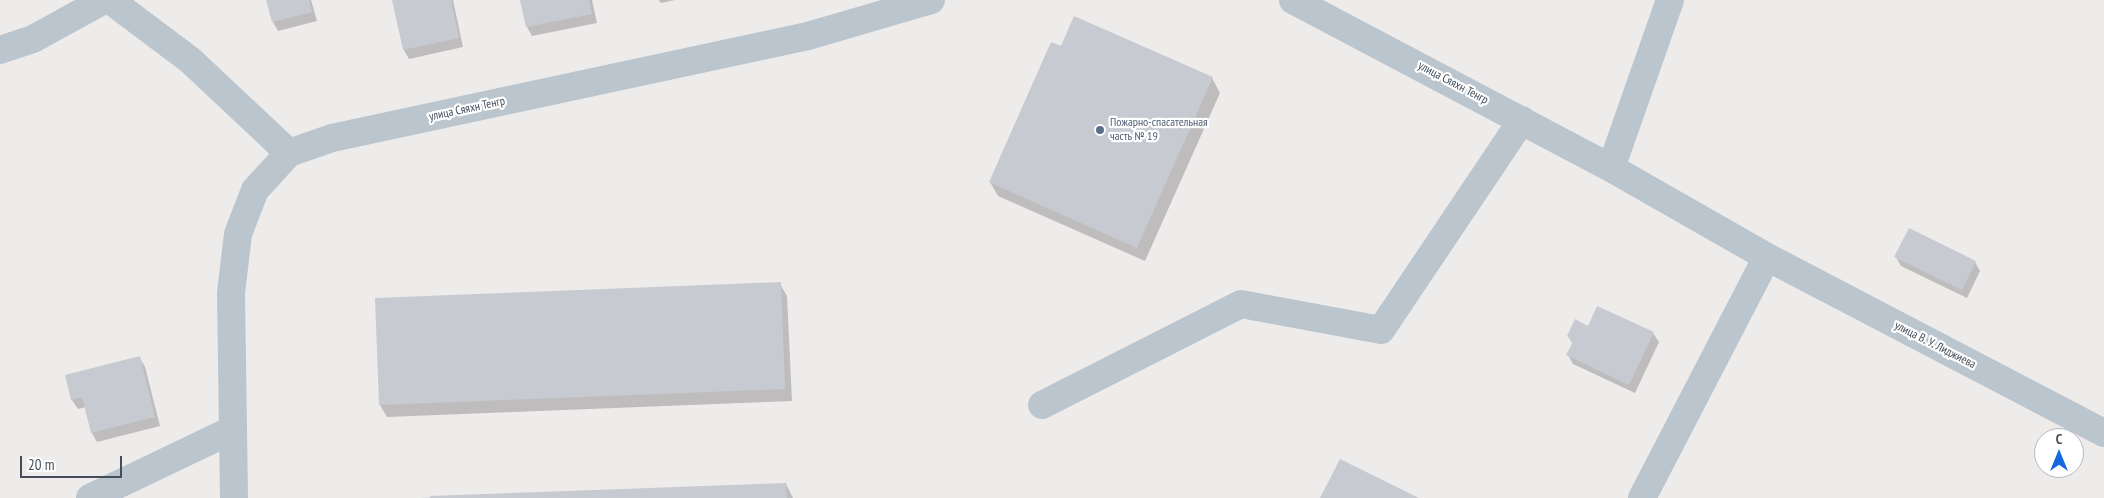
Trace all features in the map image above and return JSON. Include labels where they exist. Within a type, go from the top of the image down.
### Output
[{"type":"street","points":[[0,50],[33,39],[104,0]]},
{"type":"street","points":[[110,0],[190,60],[289,153]]},
{"type":"street","name":"улица Сяяхн Тенгр","points":[[234,498],[231,293],[238,234],[255,190],[289,153],[332,138],[808,36],[931,0]]},
{"type":"street","name":"улица Сяяхн Тенгр","points":[[1293,0],[1611,168]]},
{"type":"street","points":[[1611,168],[1670,0]]},
{"type":"street","points":[[1042,405],[1240,304],[1380,330],[1522,120]]},
{"type":"street","name":"улица В. У. Лиджиева","points":[[1611,168],[1767,257],[2104,433]]},
{"type":"street","points":[[1642,498],[1767,257]]},
{"type":"street","points":[[90,498],[232,430]]},
{"type":"building","points":[[266,0],[309,0],[312,12],[272,22]]},
{"type":"building","points":[[392,0],[451,0],[459,38],[403,50]]},
{"type":"building","points":[[520,0],[589,0],[592,14],[526,27]]},
{"type":"building","name":"Пожарно-спасательная часть № 19","points":[[1074,16],[1213,77],[1137,248],[989,182],[1051,42],[1061,46]]},
{"type":"building","points":[[1909,228],[1976,261],[1962,290],[1894,257]]},
{"type":"building","points":[[781,282],[785,389],[379,405],[375,298]]},
{"type":"building","points":[[1597,306],[1654,332],[1629,385],[1566,355],[1573,342],[1567,336],[1575,319],[1588,326]]},
{"type":"building","points":[[140,356],[155,417],[91,433],[82,397],[71,400],[65,375]]},
{"type":"building","points":[[1340,459],[1419,498],[1320,498]]},
{"type":"building","points":[[786,483],[787,498],[430,498],[430,496]]},
{"type":"place","name":"Пожарно-спасательная часть № 19","points":[[1100,130]]}]
